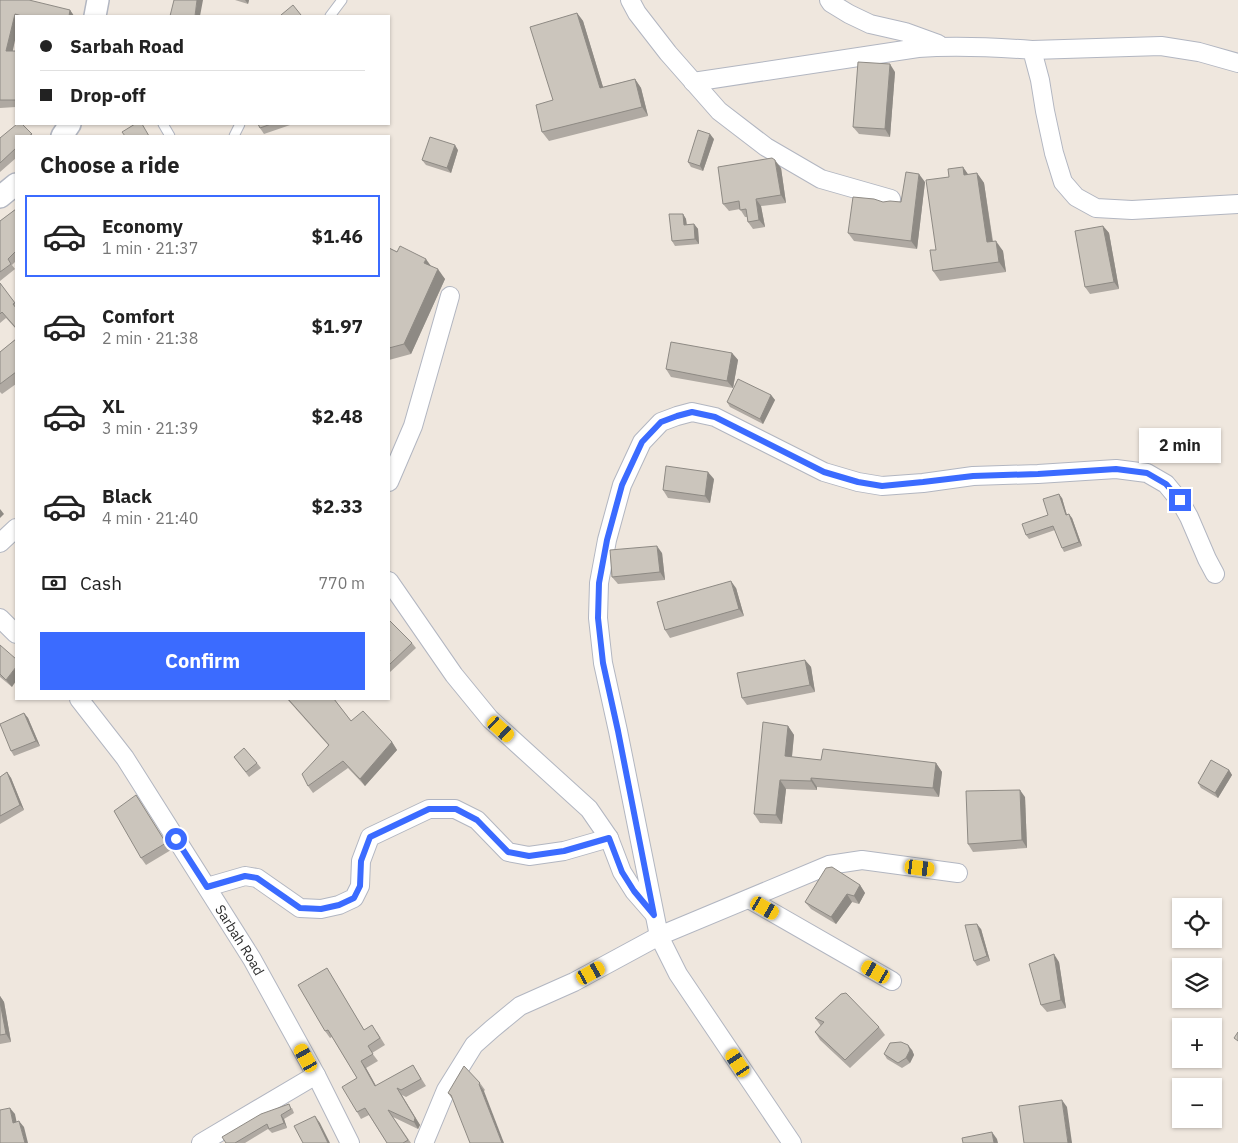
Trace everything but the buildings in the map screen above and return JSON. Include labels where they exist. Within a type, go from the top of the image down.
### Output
[{"type":"street","points":[[630,0],[636,13],[668,53],[719,111],[766,146],[821,178],[891,199]]},
{"type":"street","points":[[828,0],[849,14],[870,24],[925,38],[943,46]]},
{"type":"street","points":[[692,82],[832,60],[943,46],[981,46],[1032,50],[1161,46],[1199,52],[1238,63]]},
{"type":"street","points":[[1032,50],[1040,80],[1054,154],[1063,182],[1076,197],[1096,208],[1132,210],[1238,204]]},
{"type":"street","points":[[0,197],[15,185]]},
{"type":"street","points":[[390,480],[413,426],[450,296]]},
{"type":"street","points":[[792,1143],[678,974],[659,936],[654,915],[603,663],[598,618],[599,583],[607,540],[622,485],[642,442],[661,422],[692,412],[715,417],[824,472],[858,482],[882,486],[973,476],[1116,469],[1147,473],[1166,484],[1180,500],[1215,574]]},
{"type":"street","points":[[0,543],[15,529]]},
{"type":"street","points":[[390,581],[454,675],[490,719],[589,809],[609,838],[622,872],[634,891],[654,915]]},
{"type":"street","points":[[0,618],[15,633]]},
{"type":"street","name":"Sarbah Road","points":[[80,700],[125,758],[252,959],[316,1075],[350,1143]]},
{"type":"street","points":[[207,887],[245,876],[257,878],[300,908],[321,909],[339,905],[354,898],[360,886],[361,861],[370,837],[429,809],[456,809],[477,820],[508,852],[529,856],[564,851],[609,838]]},
{"type":"street","points":[[424,1143],[446,1090],[474,1045],[520,1006],[574,982],[659,936],[829,865],[862,860],[958,873]]},
{"type":"street","points":[[749,899],[892,981]]},
{"type":"street","points":[[201,1143],[316,1075]]},
{"type":"lane","points":[[331,15],[342,0]]},
{"type":"route","points":[[176,839],[207,887],[245,876],[257,878],[300,908],[321,909],[339,905],[354,898],[360,886],[361,861],[370,837],[429,809],[456,809],[477,820],[508,852],[529,856],[564,851],[609,838],[622,872],[634,891],[654,915],[603,663],[598,618],[599,583],[607,540],[622,485],[642,442],[661,422],[677,416],[692,412],[715,417],[824,472],[858,482],[882,486],[973,476],[1116,469],[1147,473],[1166,484],[1180,500]]}]
